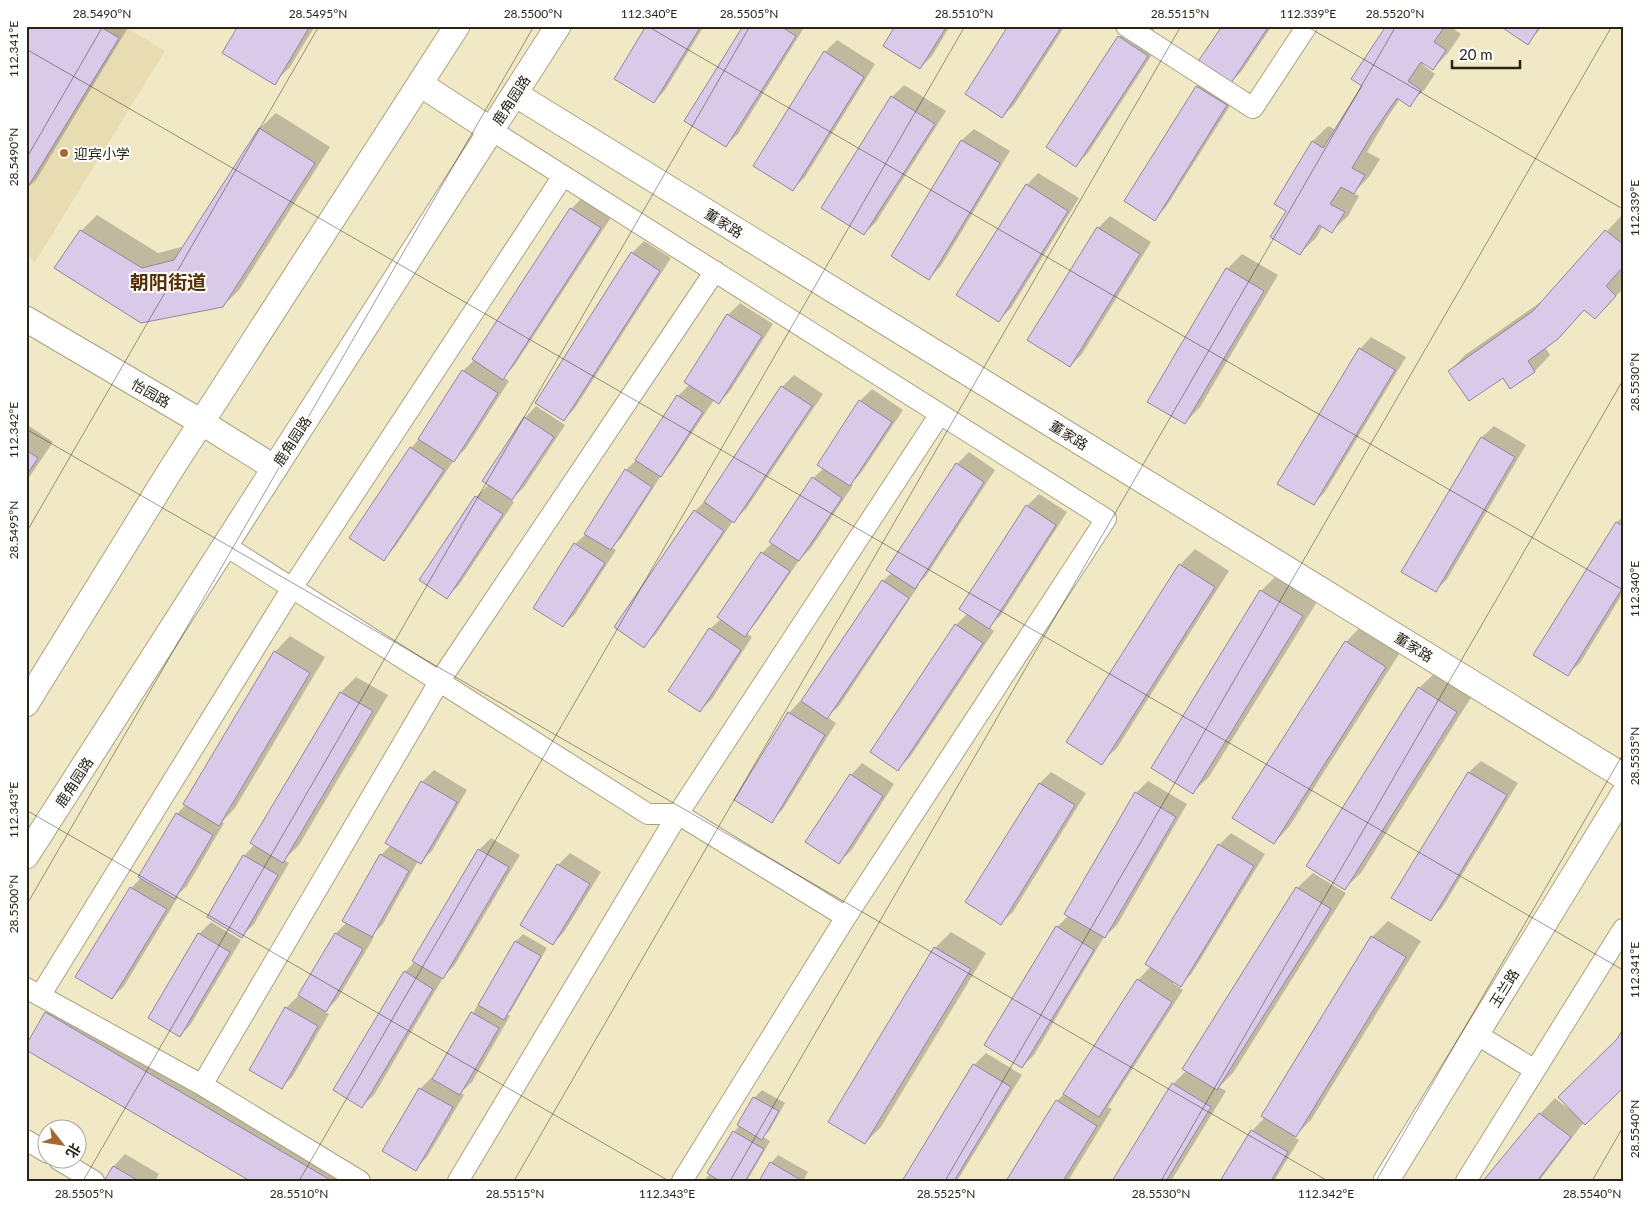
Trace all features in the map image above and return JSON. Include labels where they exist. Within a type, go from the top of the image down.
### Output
[{"type":"street","points":[[26,704],[201,422],[457,26]]},
{"type":"street","name":"鹿角园路","points":[[26,856],[558,26]]},
{"type":"street","points":[[1126,26],[1252,108],[1307,26]]},
{"type":"street","points":[[420,84],[1106,520],[846,917],[682,1181]]},
{"type":"street","name":"董家路","points":[[515,94],[1623,776]]},
{"type":"street","points":[[360,1181],[202,1085],[33,992],[292,588],[563,176]]},
{"type":"street","points":[[202,1085],[439,682],[715,272]]},
{"type":"street","name":"怡园路","points":[[26,320],[201,422],[275,468]]},
{"type":"street","points":[[458,1181],[678,814],[940,414]]},
{"type":"street","points":[[226,546],[648,814],[678,814],[846,917]]},
{"type":"street","name":"玉兰路","points":[[1386,1181],[1623,795]]},
{"type":"street","points":[[1466,1181],[1623,928]]},
{"type":"street","points":[[1476,1034],[1535,1070]]},
{"type":"street","points":[[26,1140],[38,1147]]},
{"type":"street","points":[[76,1170],[94,1181]]},
{"type":"shaded area","name":"迎宾小学","points":[[26,26],[124,26],[165,51],[35,262],[26,256]]},
{"type":"building","points":[[31,26],[99,26],[119,38],[26,190],[26,34]]},
{"type":"building","points":[[238,26],[310,26],[275,85],[222,53]]},
{"type":"building","points":[[646,26],[701,26],[654,103],[614,79]]},
{"type":"building","points":[[743,26],[780,26],[796,36],[726,147],[684,121]]},
{"type":"building","points":[[895,26],[947,26],[920,69],[883,46]]},
{"type":"building","points":[[1008,26],[1062,26],[1002,118],[965,94]]},
{"type":"building","points":[[1222,26],[1269,26],[1229,86],[1197,63]]},
{"type":"building","points":[[1386,26],[1445,26],[1434,42],[1446,50],[1433,70],[1421,62],[1408,81],[1421,90],[1410,107],[1397,98],[1352,168],[1365,175],[1354,194],[1341,187],[1330,204],[1345,212],[1332,233],[1319,225],[1300,255],[1270,237],[1286,211],[1274,204],[1312,141],[1323,148],[1362,86],[1351,79]]},
{"type":"building","points":[[1500,26],[1540,26],[1528,45]]},
{"type":"building","points":[[1118,36],[1148,56],[1076,167],[1046,147]]},
{"type":"building","points":[[824,51],[864,77],[793,191],[753,166]]},
{"type":"building","points":[[1196,86],[1227,105],[1155,221],[1124,201]]},
{"type":"building","points":[[891,96],[935,124],[864,235],[821,208]]},
{"type":"building","points":[[259,128],[315,163],[223,307],[141,323],[54,268],[80,230],[142,268],[174,260]]},
{"type":"building","points":[[961,140],[1000,163],[929,280],[891,256]]},
{"type":"building","points":[[1026,184],[1068,211],[999,322],[956,295]]},
{"type":"building","points":[[570,208],[601,228],[503,380],[472,359]]},
{"type":"building","points":[[1097,227],[1140,254],[1070,367],[1027,340]]},
{"type":"building","points":[[1605,230],[1623,244],[1623,267],[1606,286],[1616,296],[1595,319],[1584,310],[1558,339],[1528,361],[1535,372],[1510,389],[1503,378],[1469,401],[1448,371],[1533,311]]},
{"type":"building","points":[[631,252],[660,271],[564,421],[535,403]]},
{"type":"building","points":[[1226,268],[1264,291],[1185,424],[1147,402]]},
{"type":"building","points":[[727,314],[762,336],[719,404],[684,382]]},
{"type":"building","points":[[1359,348],[1395,370],[1314,505],[1277,484]]},
{"type":"building","points":[[462,370],[498,393],[454,462],[418,439]]},
{"type":"building","points":[[781,386],[812,406],[734,523],[704,502]]},
{"type":"building","points":[[677,395],[703,412],[661,477],[635,460]]},
{"type":"building","points":[[859,400],[892,422],[850,486],[817,465]]},
{"type":"building","points":[[524,417],[554,437],[512,500],[482,481]]},
{"type":"building","points":[[1481,437],[1515,457],[1436,592],[1401,572]]},
{"type":"building","points":[[410,447],[444,470],[384,561],[349,538]]},
{"type":"building","points":[[26,450],[38,458],[26,476]]},
{"type":"building","points":[[956,463],[984,482],[915,589],[886,570]]},
{"type":"building","points":[[625,469],[652,487],[611,550],[584,534]]},
{"type":"building","points":[[812,477],[842,498],[799,561],[769,542]]},
{"type":"building","points":[[475,496],[503,514],[447,599],[419,580]]},
{"type":"building","points":[[1026,505],[1056,525],[989,629],[959,609]]},
{"type":"building","points":[[694,510],[724,531],[644,648],[614,627]]},
{"type":"building","points":[[1616,522],[1623,526],[1623,587],[1568,676],[1533,655]]},
{"type":"building","points":[[574,543],[605,563],[563,627],[533,608]]},
{"type":"building","points":[[761,552],[790,571],[745,637],[717,617]]},
{"type":"building","points":[[1179,564],[1215,587],[1102,765],[1066,742]]},
{"type":"building","points":[[882,580],[909,598],[827,719],[801,701]]},
{"type":"building","points":[[1260,590],[1303,616],[1193,794],[1151,768]]},
{"type":"building","points":[[955,624],[983,643],[898,771],[870,752]]},
{"type":"building","points":[[709,628],[741,650],[700,712],[668,691]]},
{"type":"building","points":[[1345,641],[1386,667],[1274,844],[1232,818]]},
{"type":"building","points":[[274,651],[310,673],[219,826],[183,804]]},
{"type":"building","points":[[1418,687],[1457,712],[1345,890],[1306,866]]},
{"type":"building","points":[[340,692],[373,711],[283,863],[250,843]]},
{"type":"building","points":[[788,712],[825,735],[772,823],[734,800]]},
{"type":"building","points":[[1468,772],[1507,795],[1431,921],[1391,898]]},
{"type":"building","points":[[850,774],[883,796],[839,864],[805,842]]},
{"type":"building","points":[[421,781],[457,802],[421,864],[385,843]]},
{"type":"building","points":[[1039,783],[1075,805],[1001,925],[965,902]]},
{"type":"building","points":[[1135,792],[1176,817],[1105,938],[1064,914]]},
{"type":"building","points":[[176,813],[213,835],[175,899],[138,877]]},
{"type":"building","points":[[1218,844],[1254,866],[1181,987],[1145,964]]},
{"type":"building","points":[[478,849],[509,867],[443,979],[412,961]]},
{"type":"building","points":[[380,854],[409,871],[372,937],[342,921]]},
{"type":"building","points":[[243,855],[278,875],[242,938],[207,917]]},
{"type":"building","points":[[557,864],[590,884],[553,945],[520,925]]},
{"type":"building","points":[[130,887],[167,909],[112,999],[75,977]]},
{"type":"building","points":[[1296,887],[1331,909],[1217,1090],[1182,1069]]},
{"type":"building","points":[[1056,926],[1094,950],[1022,1068],[984,1045]]},
{"type":"building","points":[[198,933],[230,952],[180,1037],[148,1018]]},
{"type":"building","points":[[335,933],[363,949],[326,1012],[298,995]]},
{"type":"building","points":[[1371,936],[1406,957],[1296,1137],[1261,1116]]},
{"type":"building","points":[[515,941],[541,956],[504,1020],[478,1005]]},
{"type":"building","points":[[934,947],[971,969],[865,1144],[828,1122]]},
{"type":"building","points":[[404,971],[433,989],[362,1108],[333,1090]]},
{"type":"building","points":[[1137,979],[1172,1002],[1099,1117],[1063,1094]]},
{"type":"building","points":[[285,1007],[318,1026],[282,1089],[249,1070]]},
{"type":"building","points":[[45,1012],[332,1181],[250,1181],[26,1050],[26,1045]]},
{"type":"building","points":[[471,1012],[499,1028],[460,1095],[432,1079]]},
{"type":"building","points":[[1623,1029],[1623,1088],[1585,1125],[1558,1097],[1617,1039]]},
{"type":"building","points":[[973,1064],[1011,1087],[954,1181],[902,1181]]},
{"type":"building","points":[[1172,1083],[1211,1107],[1166,1181],[1112,1181]]},
{"type":"building","points":[[419,1088],[453,1107],[416,1171],[382,1151]]},
{"type":"building","points":[[753,1097],[779,1111],[762,1140],[737,1125]]},
{"type":"building","points":[[1056,1100],[1097,1126],[1063,1181],[1006,1181]]},
{"type":"building","points":[[1539,1113],[1571,1137],[1537,1181],[1483,1181]]},
{"type":"building","points":[[1251,1130],[1288,1152],[1271,1181],[1220,1181]]},
{"type":"building","points":[[733,1131],[764,1149],[745,1181],[720,1181],[707,1173]]},
{"type":"building","points":[[770,1162],[801,1180],[801,1181],[759,1181]]},
{"type":"building","points":[[113,1166],[139,1181],[104,1181]]},
{"type":"place","name":"迎宾小学","points":[[64,153]]},
{"type":"district","name":"朝阳街道","points":[[168,281]]}]
